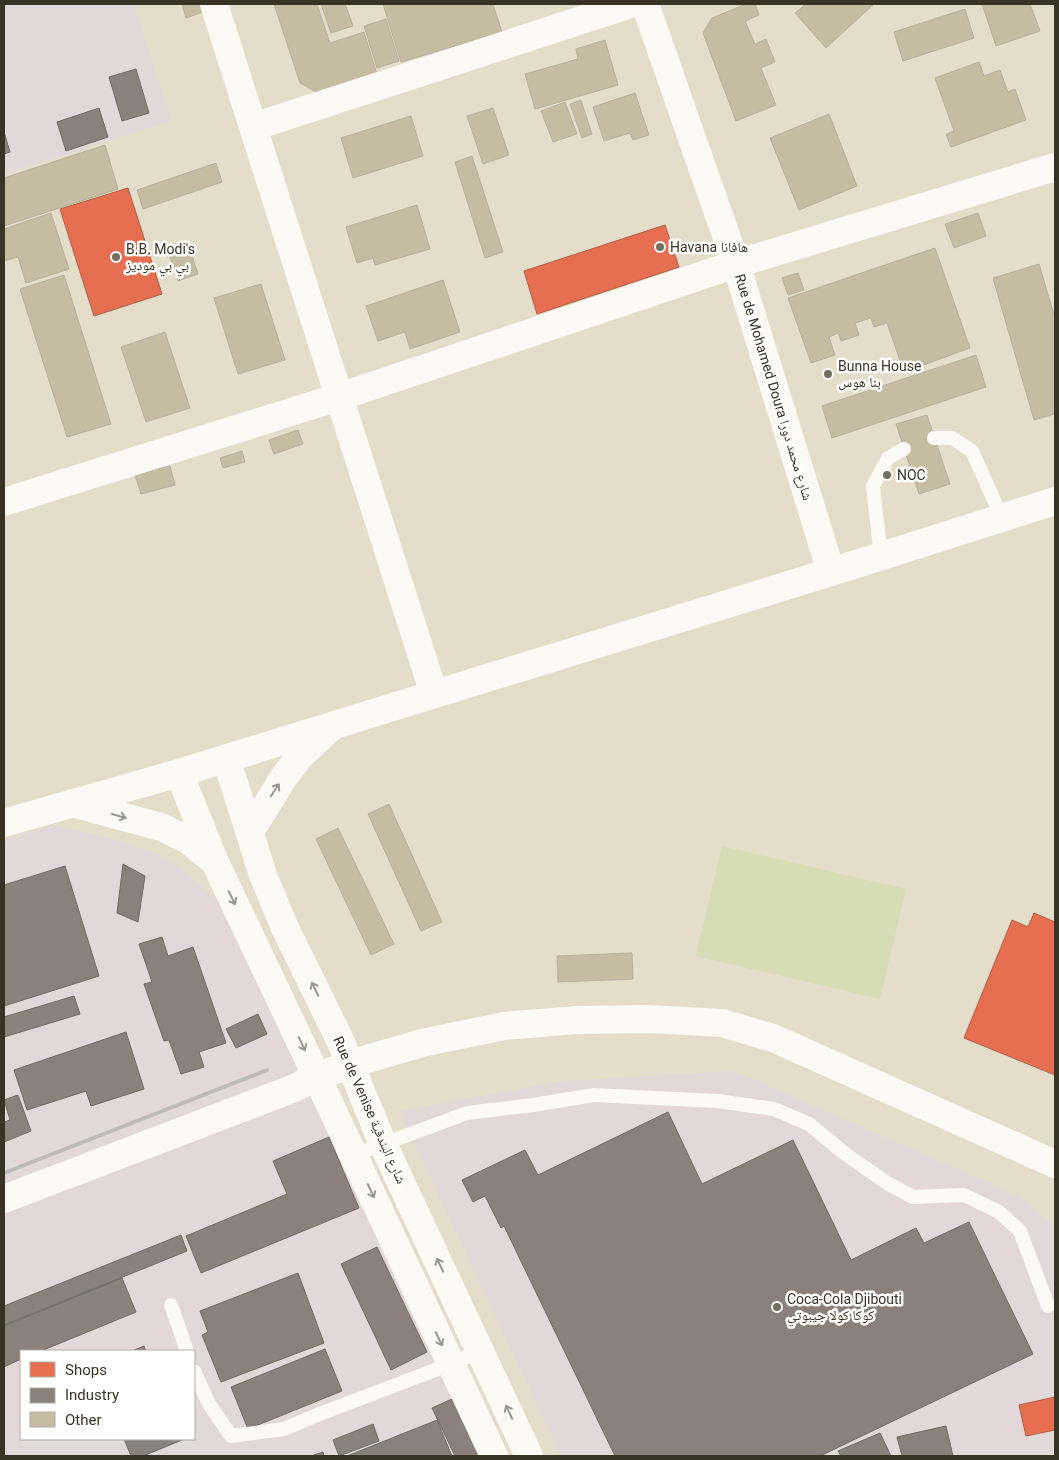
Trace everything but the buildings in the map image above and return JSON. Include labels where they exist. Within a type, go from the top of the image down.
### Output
[{"type":"street","points":[[214,4],[434,694]]},
{"type":"street","points":[[253,126],[631,4]]},
{"type":"street","name":"Rue de Mohamed Doura شارع محمد دورا","points":[[645,4],[736,264],[832,572]]},
{"type":"street","points":[[4,502],[339,397],[736,264],[1055,167]]},
{"type":"street","points":[[4,823],[226,758],[881,557],[1055,501]]},
{"type":"street","points":[[250,832],[284,777],[302,755],[335,724]]},
{"type":"street","name":"Rue de Venise شارع البندقية","points":[[226,758],[263,875],[286,928],[350,1064],[383,1144],[529,1456]]},
{"type":"street","points":[[178,772],[214,860],[354,1154],[494,1456]]},
{"type":"street","points":[[72,803],[161,827],[188,840],[214,860]]},
{"type":"street","points":[[4,1200],[292,1089],[317,1076],[350,1064],[422,1043],[504,1026],[577,1020],[649,1018],[722,1023],[774,1038],[1055,1164]]},
{"type":"lane","points":[[934,438],[952,438],[972,451],[1002,518]]},
{"type":"lane","points":[[881,557],[872,486],[888,458],[904,449]]},
{"type":"lane","points":[[354,1154],[467,1113],[594,1095],[718,1101],[774,1109],[809,1124],[844,1154],[887,1183],[913,1197],[964,1195],[999,1212],[1020,1231],[1048,1306]]},
{"type":"lane","points":[[171,1305],[187,1350]]},
{"type":"lane","points":[[195,1373],[209,1404],[231,1436],[284,1429],[480,1351]]},
{"type":"shaded area","points":[[4,4],[134,4],[171,121],[4,174]]},
{"type":"shaded area","points":[[54,825],[111,839],[149,851],[174,863],[220,902],[481,1456],[4,1456],[4,841]]},
{"type":"shaded area","points":[[734,1071],[1021,1197],[1055,1228],[1055,1456],[561,1456],[399,1111],[562,1081]]},
{"type":"green space","points":[[722,846],[906,889],[880,999],[696,956]]},
{"type":"railway","points":[[4,1173],[267,1070]]},
{"type":"place","name":"Havana هافانا","points":[[660,247]]},
{"type":"place","name":"B.B. Modi's بي بي موديز","points":[[116,257]]},
{"type":"place","name":"Bunna House بنا هوس","points":[[828,374]]},
{"type":"place","name":"NOC","points":[[887,475]]},
{"type":"place","name":"Coca-Cola Djibouti كوكا كولا جيبوتي","points":[[777,1307]]}]
